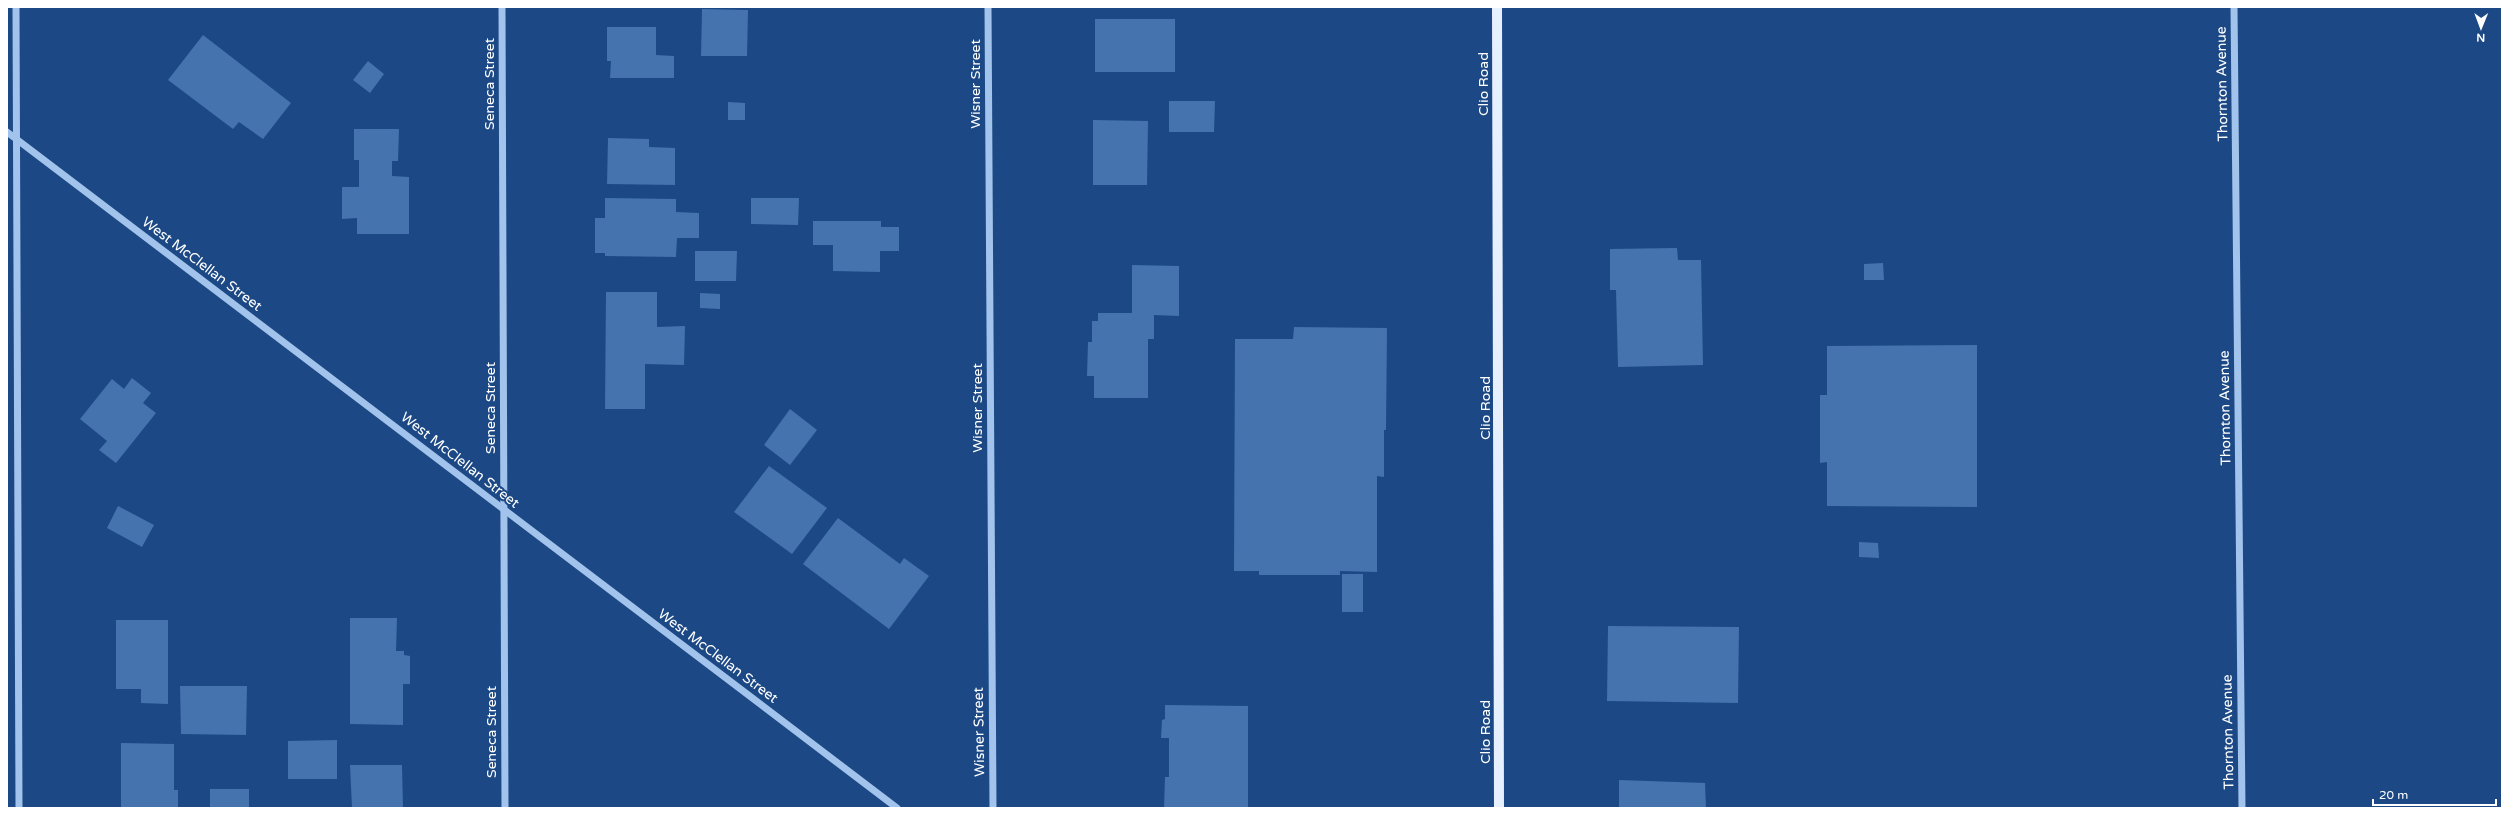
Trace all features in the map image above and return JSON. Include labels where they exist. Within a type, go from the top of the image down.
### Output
[{"type":"main road","name":"Clio Road","points":[[1497,7],[1499,808]]},
{"type":"street","points":[[16,7],[19,808]]},
{"type":"street","name":"Seneca Street","points":[[502,7],[505,808]]},
{"type":"street","name":"Wisner Street","points":[[988,7],[993,808]]},
{"type":"street","name":"Thornton Avenue","points":[[2234,7],[2242,808]]},
{"type":"street","name":"West McClellan Street","points":[[7,132],[898,808]]},
{"type":"building","points":[[702,9],[748,10],[747,56],[701,56]]},
{"type":"building","points":[[1095,19],[1175,19],[1175,72],[1095,72]]},
{"type":"building","points":[[607,27],[656,27],[656,55],[674,56],[674,78],[610,78],[611,61],[607,61]]},
{"type":"building","points":[[203,35],[291,103],[263,139],[239,122],[233,129],[168,80]]},
{"type":"building","points":[[368,61],[384,74],[370,93],[353,80]]},
{"type":"building","points":[[1169,101],[1215,101],[1214,132],[1169,132]]},
{"type":"building","points":[[728,102],[745,103],[745,120],[728,120]]},
{"type":"building","points":[[1093,120],[1148,121],[1147,185],[1093,185]]},
{"type":"building","points":[[354,129],[399,129],[398,161],[392,161],[392,176],[409,177],[409,234],[357,234],[357,218],[342,219],[342,187],[359,187],[359,160],[354,160]]},
{"type":"building","points":[[608,138],[649,139],[649,147],[675,148],[675,185],[607,184]]},
{"type":"building","points":[[605,198],[676,199],[676,212],[699,213],[699,238],[677,238],[676,257],[605,256],[605,253],[595,253],[595,218],[605,218]]},
{"type":"building","points":[[751,198],[799,198],[798,225],[751,224]]},
{"type":"building","points":[[813,221],[881,221],[881,227],[899,227],[899,251],[880,251],[880,272],[833,271],[833,245],[813,245]]},
{"type":"building","points":[[1677,248],[1678,260],[1701,260],[1703,365],[1618,367],[1616,290],[1610,290],[1610,249]]},
{"type":"building","points":[[695,251],[737,251],[736,281],[695,281]]},
{"type":"building","points":[[1883,263],[1884,280],[1864,280],[1864,264]]},
{"type":"building","points":[[1132,265],[1179,266],[1179,316],[1154,315],[1154,339],[1148,339],[1148,398],[1094,398],[1094,376],[1087,376],[1088,342],[1092,342],[1092,321],[1098,321],[1098,313],[1132,313]]},
{"type":"building","points":[[606,292],[657,292],[657,327],[685,326],[684,365],[645,364],[645,409],[605,409]]},
{"type":"building","points":[[700,293],[720,294],[720,309],[700,308]]},
{"type":"building","points":[[1294,327],[1387,328],[1384,477],[1377,476],[1377,572],[1340,571],[1340,575],[1259,575],[1259,571],[1234,571],[1235,339],[1293,339]]},
{"type":"building","points":[[1977,345],[1977,507],[1827,506],[1827,462],[1820,463],[1820,395],[1827,395],[1827,346]]},
{"type":"building","points":[[132,378],[151,393],[143,403],[156,413],[116,463],[99,450],[107,441],[80,419],[112,379],[124,389]]},
{"type":"building","points":[[790,409],[817,430],[790,465],[764,445]]},
{"type":"building","points":[[769,466],[827,508],[792,554],[734,512]]},
{"type":"building","points":[[118,506],[154,525],[142,547],[107,528]]},
{"type":"building","points":[[838,518],[900,564],[904,558],[929,576],[889,629],[803,564]]},
{"type":"building","points":[[1859,542],[1878,543],[1879,558],[1859,557]]},
{"type":"building","points":[[1342,574],[1363,574],[1363,612],[1342,612]]},
{"type":"building","points":[[350,618],[397,618],[396,651],[404,651],[404,655],[410,656],[410,684],[403,684],[403,725],[350,724]]},
{"type":"building","points":[[116,620],[168,620],[168,704],[141,703],[141,689],[116,689]]},
{"type":"building","points":[[1608,626],[1739,627],[1738,703],[1607,701]]},
{"type":"building","points":[[180,686],[247,686],[246,735],[181,734]]},
{"type":"building","points":[[1165,705],[1248,706],[1248,808],[1164,808],[1165,777],[1169,777],[1169,738],[1161,738],[1162,720],[1165,719]]},
{"type":"building","points":[[337,740],[337,779],[288,779],[288,741]]},
{"type":"building","points":[[121,743],[174,744],[174,790],[178,790],[178,808],[121,808]]},
{"type":"building","points":[[350,765],[402,765],[403,808],[352,808]]},
{"type":"building","points":[[1619,780],[1705,783],[1706,808],[1619,808]]},
{"type":"building","points":[[210,789],[249,789],[249,808],[210,808]]}]
